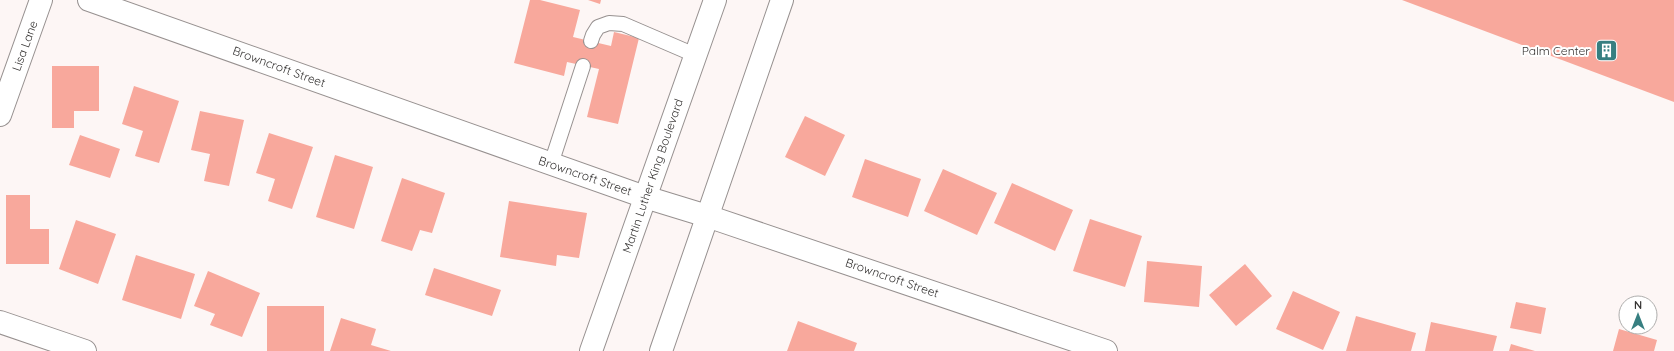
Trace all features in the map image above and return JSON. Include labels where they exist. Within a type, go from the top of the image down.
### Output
[{"type":"street","name":"Lisa Lane","points":[[0,115],[42,0]]},
{"type":"street","name":"Browncroft Street","points":[[89,0],[645,197],[707,216],[1106,351]]},
{"type":"street","name":"Martin Luther King Boulevard","points":[[591,351],[715,0]]},
{"type":"street","points":[[661,351],[782,0]]},
{"type":"street","points":[[0,322],[85,351]]},
{"type":"lane","points":[[591,41],[598,27],[609,23],[623,24],[695,55]]},
{"type":"lane","points":[[551,164],[583,66]]},
{"type":"building","points":[[530,0],[540,0],[580,10],[573,37],[611,46],[614,32],[639,38],[618,124],[587,117],[599,69],[567,62],[564,76],[514,63]]},
{"type":"building","points":[[588,0],[601,0],[600,4]]},
{"type":"building","name":"Palm Center","points":[[1402,0],[1674,0],[1674,102]]},
{"type":"building","points":[[52,66],[99,66],[99,111],[74,111],[74,128],[52,128]]},
{"type":"building","points":[[134,86],[179,101],[159,163],[135,156],[143,131],[122,124]]},
{"type":"building","points":[[200,111],[244,120],[229,186],[204,181],[210,154],[191,150]]},
{"type":"building","points":[[805,116],[845,135],[825,176],[785,157]]},
{"type":"building","points":[[269,133],[313,147],[292,209],[268,201],[275,179],[256,173]]},
{"type":"building","points":[[80,135],[120,149],[110,178],[69,165]]},
{"type":"building","points":[[335,155],[373,167],[354,229],[316,217]]},
{"type":"building","points":[[865,159],[921,179],[908,217],[852,197]]},
{"type":"building","points":[[943,169],[997,193],[977,235],[924,211]]},
{"type":"building","points":[[402,178],[445,193],[432,233],[420,230],[412,251],[381,241]]},
{"type":"building","points":[[1012,183],[1073,210],[1055,251],[994,223]]},
{"type":"building","points":[[6,195],[30,195],[30,229],[49,229],[49,264],[6,264]]},
{"type":"building","points":[[509,201],[587,213],[579,258],[557,255],[556,266],[500,257]]},
{"type":"building","points":[[1090,219],[1142,236],[1125,287],[1073,271]]},
{"type":"building","points":[[76,220],[116,234],[98,284],[59,269]]},
{"type":"building","points":[[136,255],[195,274],[181,319],[122,300]]},
{"type":"building","points":[[1147,261],[1202,266],[1199,307],[1144,302]]},
{"type":"building","points":[[1245,264],[1272,296],[1236,326],[1209,295]]},
{"type":"building","points":[[434,268],[501,290],[492,316],[425,295]]},
{"type":"building","points":[[208,271],[260,293],[242,337],[210,325],[215,314],[194,306]]},
{"type":"building","points":[[1293,291],[1340,312],[1323,350],[1276,329]]},
{"type":"building","points":[[1516,302],[1546,308],[1541,334],[1510,328]]},
{"type":"building","points":[[267,306],[324,306],[324,351],[267,351]]},
{"type":"building","points":[[1356,316],[1416,333],[1411,351],[1346,351]]},
{"type":"building","points":[[341,318],[376,329],[371,345],[391,351],[330,351]]},
{"type":"building","points":[[798,321],[857,343],[854,351],[787,351]]},
{"type":"building","points":[[1431,322],[1497,336],[1493,351],[1425,351]]},
{"type":"building","points":[[1618,333],[1618,335],[1640,335],[1657,340],[1654,351],[1613,351]]},
{"type":"building","points":[[1511,344],[1535,351],[1509,351]]},
{"type":"place","name":"Palm Center","points":[[1606,51]]}]
